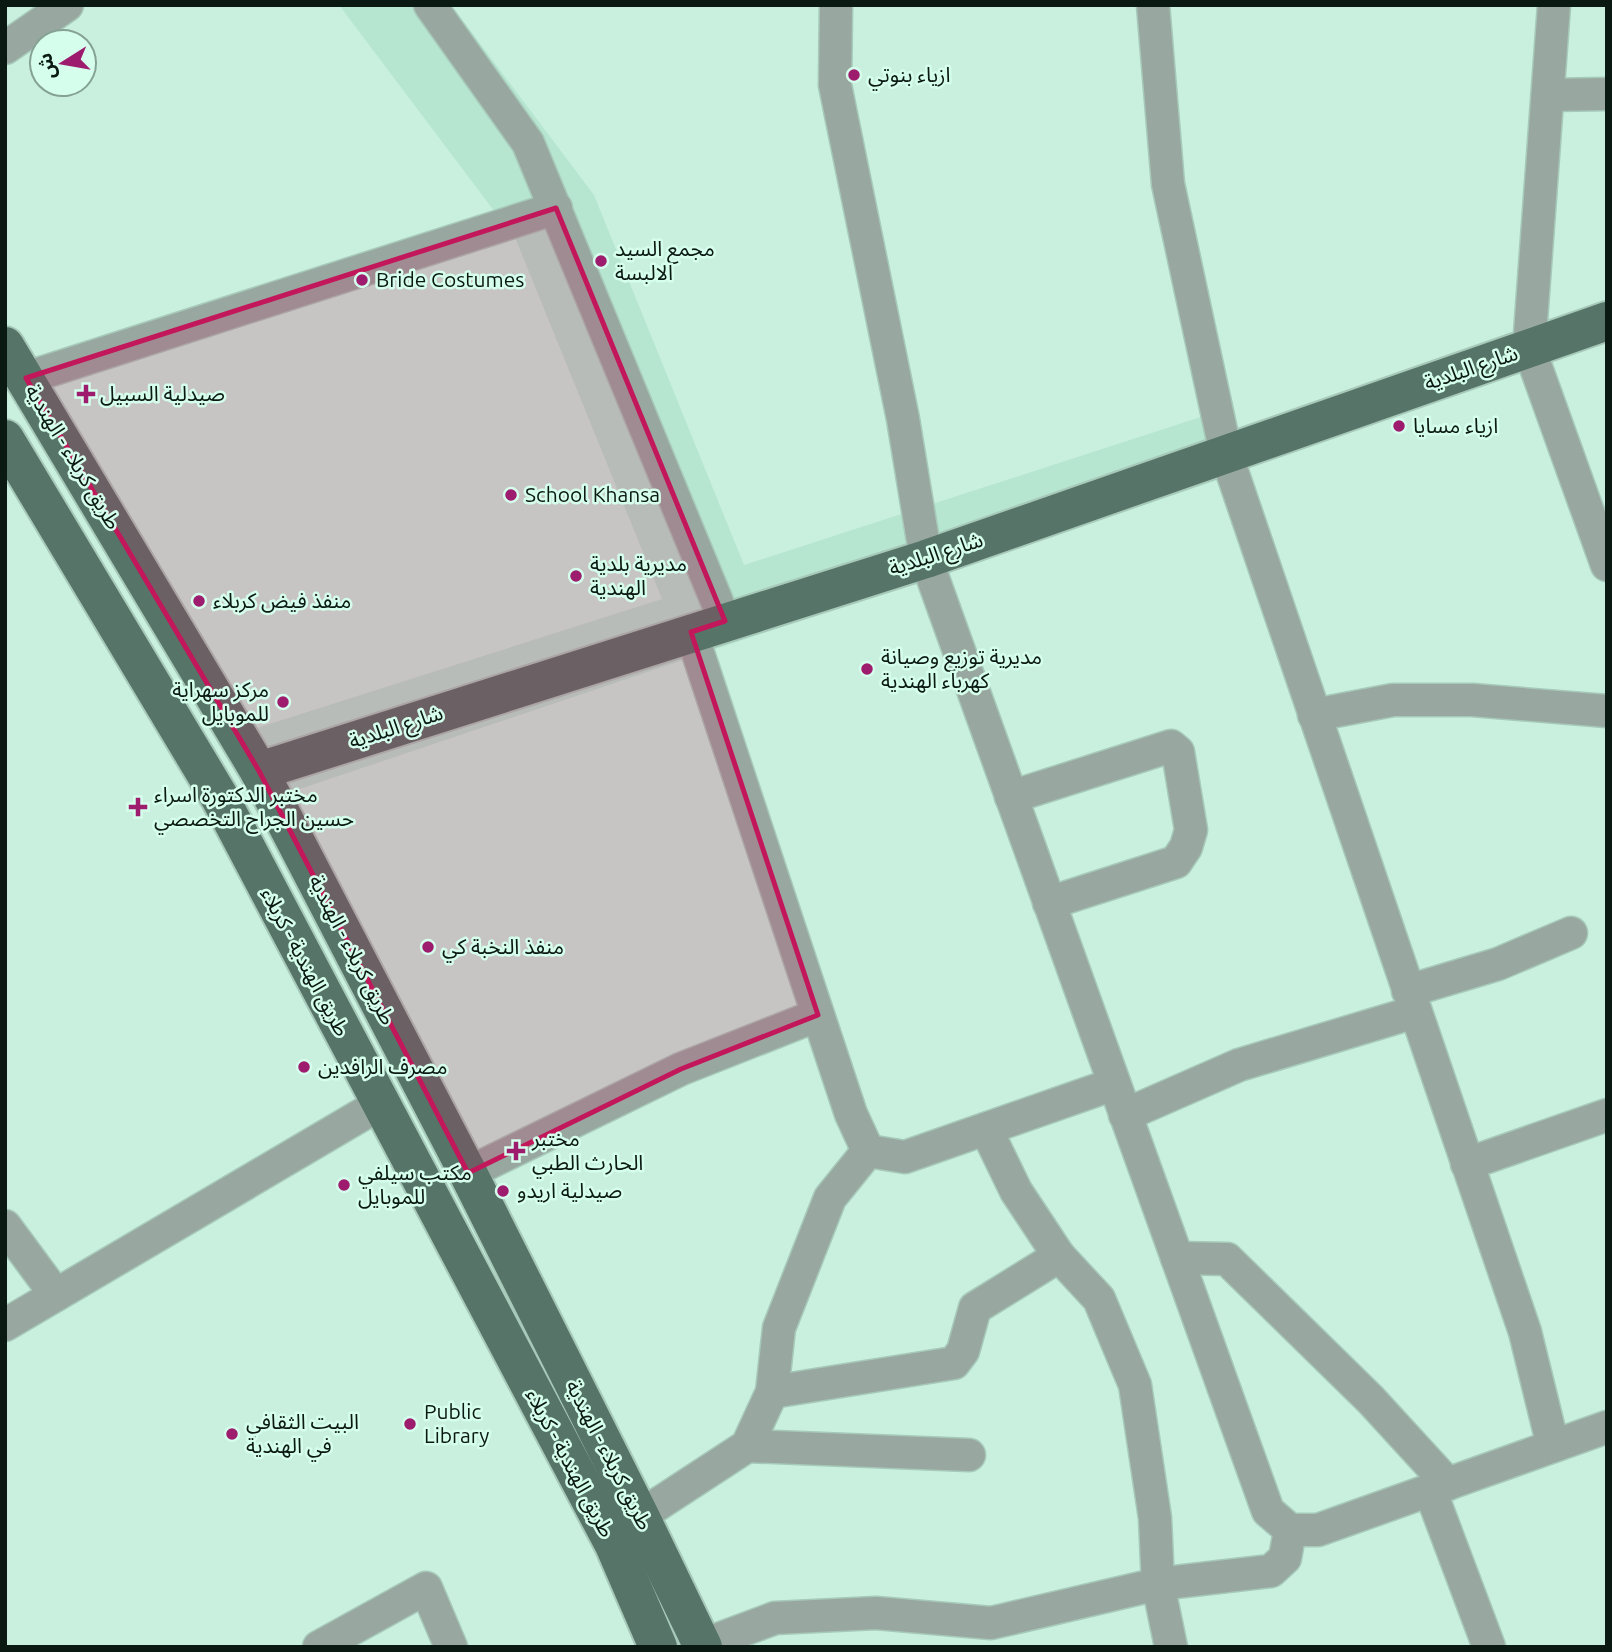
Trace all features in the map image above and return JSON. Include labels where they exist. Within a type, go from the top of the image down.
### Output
[{"type":"main road","name":"شارع البلدية","points":[[259,771],[926,559],[1607,321]]},
{"type":"main road","name":"طريق كربلاء - الهندية","points":[[5,346],[259,771],[468,1173],[703,1646]]},
{"type":"main road","name":"طريق الهندية - كربلاء","points":[[5,439],[220,798],[614,1545],[658,1647]]},
{"type":"street","points":[[5,48],[66,5]]},
{"type":"street","points":[[430,5],[528,143],[556,208],[708,627],[818,1014],[850,1114],[868,1151]]},
{"type":"street","points":[[836,5],[835,85],[903,419],[926,559],[1268,1511],[1290,1530],[1318,1530],[1607,1427]]},
{"type":"street","points":[[1153,5],[1168,184],[1226,454],[1525,1332],[1552,1446]]},
{"type":"street","points":[[1554,5],[1529,348],[1607,565]]},
{"type":"street","points":[[1548,95],[1607,94]]},
{"type":"street","points":[[26,378],[556,208]]},
{"type":"street","points":[[1314,715],[1393,700],[1472,701],[1607,711]]},
{"type":"street","points":[[1011,797],[1171,746],[1178,752],[1191,830],[1186,847],[1176,862],[1049,903]]},
{"type":"street","points":[[1125,1115],[1239,1065],[1411,1002],[1571,933]]},
{"type":"street","points":[[468,1173],[681,1069],[818,1014]]},
{"type":"street","points":[[868,1151],[905,1157],[1115,1084]]},
{"type":"street","points":[[5,1325],[380,1104]]},
{"type":"street","points":[[1467,1164],[1607,1115]]},
{"type":"street","points":[[986,1129],[1016,1191],[1059,1256],[1099,1300],[1135,1385],[1155,1518],[1158,1584],[1171,1647]]},
{"type":"street","points":[[640,1516],[747,1446],[772,1392],[779,1328],[830,1198],[868,1151]]},
{"type":"street","points":[[5,1226],[56,1295]]},
{"type":"street","points":[[772,1392],[954,1363],[963,1351],[975,1308],[1059,1256]]},
{"type":"street","points":[[1177,1258],[1227,1259],[1371,1400],[1439,1487],[1489,1647]]},
{"type":"street","points":[[747,1446],[969,1455]]},
{"type":"street","points":[[703,1646],[775,1618],[876,1613],[989,1635],[1158,1584],[1271,1571],[1285,1558],[1290,1530]]},
{"type":"street","points":[[319,1647],[426,1588],[452,1647]]},
{"type":"highlighted area","points":[[556,208],[725,621],[691,632],[818,1015],[681,1069],[468,1173],[259,771],[26,378]]},
{"type":"shaded area","points":[[339,5],[451,5],[594,195],[744,565],[1207,415],[1218,480],[285,794],[257,728],[662,599],[516,240]]},
{"type":"place","name":"ازياء بنوتي","points":[[854,75]]},
{"type":"place","name":"مجمع السيد الالبسة","points":[[601,261]]},
{"type":"place","name":"Bride Costumes","points":[[362,280]]},
{"type":"place","name":"صيدلية السبيل","points":[[86,394]]},
{"type":"place","name":"ازياء مسايا","points":[[1399,426]]},
{"type":"place","name":"School Khansa","points":[[511,495]]},
{"type":"place","name":"مديرية بلدية الهندية","points":[[576,576]]},
{"type":"place","name":"منفذ فيض كربلاء","points":[[199,601]]},
{"type":"place","name":"مديرية توزيع وصيانة كهرباء الهندية","points":[[867,669]]},
{"type":"place","name":"مركز سهراية للموبايل","points":[[283,702]]},
{"type":"place","name":"مختبر الدكتورة اسراء حسين الجراح التخصصي","points":[[138,807]]},
{"type":"place","name":"منفذ النخبة كي","points":[[428,947]]},
{"type":"place","name":"مصرف الرافدين","points":[[304,1067]]},
{"type":"place","name":"مختبر الحارث الطبي","points":[[516,1151]]},
{"type":"place","name":"مكتب سيلفي للموبايل","points":[[344,1185]]},
{"type":"place","name":"صيدلية اريدو","points":[[503,1191]]},
{"type":"place","name":"Public Library","points":[[410,1424]]},
{"type":"place","name":"البيت الثقافي في الهندية","points":[[232,1434]]}]
